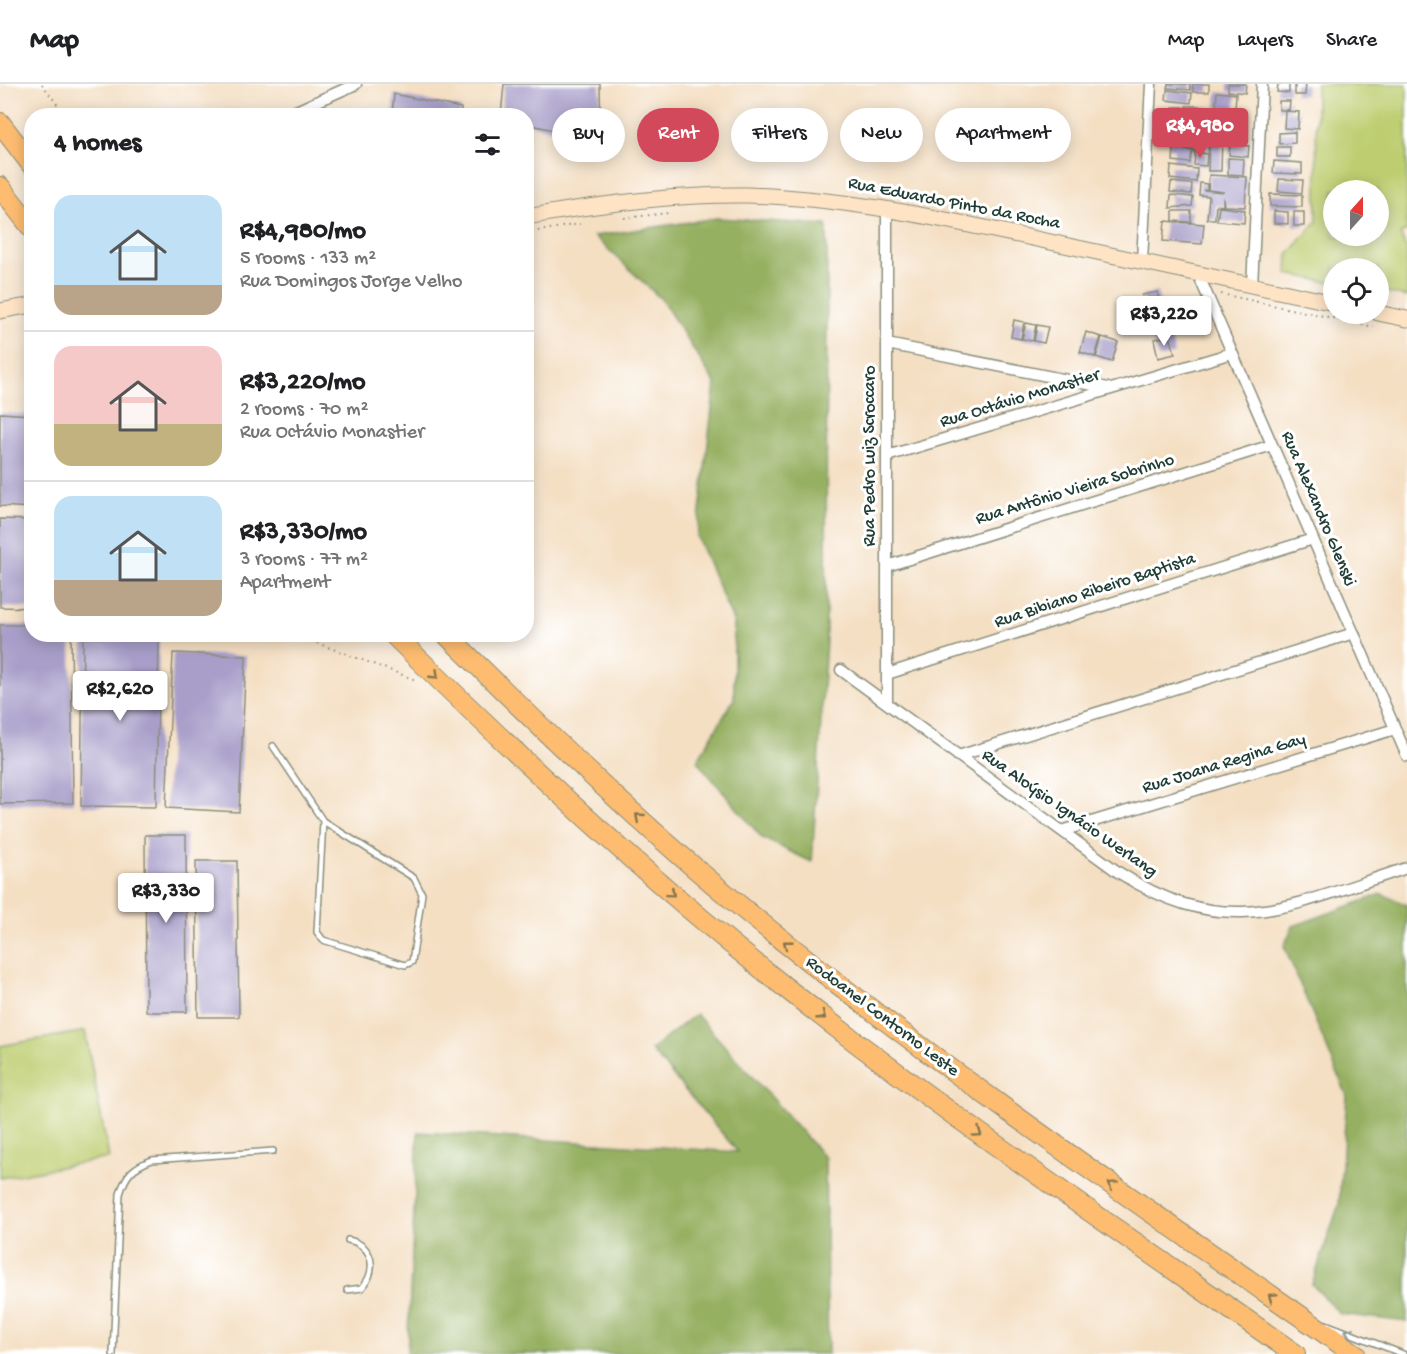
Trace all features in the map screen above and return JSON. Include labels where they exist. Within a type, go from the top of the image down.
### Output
[{"type":"highway","points":[[0,123],[24,154]]},
{"type":"highway","points":[[0,187],[24,218]]},
{"type":"highway","name":"Rodoanel Contorno Leste","points":[[401,642],[569,803],[785,987],[973,1129],[1295,1354]]},
{"type":"highway","name":"Rodoanel Contorno Leste","points":[[454,642],[627,806],[805,958],[1063,1151],[1355,1354]]},
{"type":"main road","name":"Rua Eduardo Pinto da Rocha","points":[[534,216],[622,202],[701,196],[790,198],[887,208],[1323,301]]},
{"type":"main road","points":[[0,311],[24,306]]},
{"type":"main road","points":[[1389,315],[1407,319]]},
{"type":"street","points":[[303,108],[356,84]]},
{"type":"street","points":[[1142,262],[1151,84]]},
{"type":"street","points":[[1252,286],[1262,84]]},
{"type":"street","name":"Rua Pedro Luiz Scroccaro","points":[[886,703],[887,208]]},
{"type":"street","name":"Rua Alexandro Glenski","points":[[1198,274],[1407,756]]},
{"type":"street","points":[[887,344],[1111,389]]},
{"type":"street","name":"Rua Octávio Monastier","points":[[887,456],[1232,353]]},
{"type":"street","name":"Rua Antônio Vieira Sobrinho","points":[[887,566],[1272,445]]},
{"type":"street","name":"Rua Bibiano Ribeiro Baptista","points":[[887,674],[1313,539]]},
{"type":"street","points":[[958,756],[1354,633]]},
{"type":"street","name":"Rua Aloýsio Ignácio Werlang","points":[[840,670],[1062,831],[1147,889],[1182,905],[1225,914],[1246,914],[1285,907],[1407,868]]},
{"type":"street","name":"Rua Joana Regina Gay","points":[[1062,831],[1395,729]]},
{"type":"lane","points":[[273,746],[323,821],[414,878],[422,894],[412,962],[405,964],[323,940],[317,932],[323,821]]},
{"type":"lane","points":[[112,1354],[120,1194],[124,1179],[135,1167],[152,1160],[273,1151]]},
{"type":"lane","points":[[347,1290],[362,1288],[370,1279],[372,1265],[368,1252],[359,1242],[348,1240]]},
{"type":"lane","points":[[1294,1312],[1403,1354]]},
{"type":"path","points":[[42,84],[60,108]]},
{"type":"path","points":[[624,218],[671,213]]},
{"type":"path","points":[[534,232],[591,222]]},
{"type":"path","points":[[1226,296],[1384,330]]},
{"type":"path","points":[[314,642],[423,683]]},
{"type":"green space","points":[[1316,84],[1407,84],[1407,231],[1400,234],[1407,250],[1407,297],[1389,293],[1389,258],[1323,258],[1323,281],[1287,274],[1288,255],[1317,221]]},
{"type":"green space","points":[[717,218],[827,225],[826,641],[812,862],[762,838],[697,761],[734,699],[734,623],[697,537],[715,383],[662,300],[594,236]]},
{"type":"green space","points":[[1382,894],[1407,905],[1407,1322],[1340,1314],[1312,1284],[1339,1204],[1347,1096],[1284,946],[1293,926]]},
{"type":"green space","points":[[696,1014],[825,1158],[828,1354],[407,1354],[418,1132],[738,1152],[651,1050]]},
{"type":"green space","points":[[85,1031],[109,1158],[0,1178],[0,1046]]},
{"type":"building","points":[[504,84],[600,84],[600,108],[552,108],[552,130],[534,126],[534,108],[502,108]]},
{"type":"building","points":[[1168,84],[1190,84],[1190,90],[1167,88]]},
{"type":"building","points":[[1193,84],[1209,84],[1209,92],[1193,92]]},
{"type":"building","points":[[1228,84],[1246,84],[1245,93],[1228,91]]},
{"type":"building","points":[[1278,84],[1289,84],[1289,93],[1277,92]]},
{"type":"building","points":[[1295,84],[1306,84],[1305,95],[1295,95]]},
{"type":"building","points":[[1167,90],[1192,93],[1191,103],[1166,100]]},
{"type":"building","points":[[1217,92],[1236,94],[1235,109],[1216,107]]},
{"type":"building","points":[[394,94],[461,108],[393,108]]},
{"type":"building","points":[[1279,101],[1290,101],[1289,110],[1279,110]]},
{"type":"building","points":[[1186,106],[1199,106],[1199,119],[1186,119]]},
{"type":"building","points":[[1173,107],[1183,107],[1182,119],[1172,118]]},
{"type":"building","points":[[1201,107],[1210,108],[1209,120],[1200,119]]},
{"type":"building","points":[[1215,110],[1236,112],[1235,124],[1215,122]]},
{"type":"building","points":[[1285,111],[1299,112],[1298,129],[1284,128]]},
{"type":"building","points":[[1170,120],[1195,122],[1195,135],[1169,134]]},
{"type":"building","points":[[1201,124],[1210,124],[1210,137],[1200,136]]},
{"type":"building","points":[[1216,125],[1233,126],[1232,140],[1215,139]]},
{"type":"building","points":[[1295,132],[1295,143],[1279,144],[1279,133]]},
{"type":"building","points":[[1169,137],[1198,138],[1198,151],[1185,150],[1192,151],[1190,163],[1173,161],[1174,149],[1168,148]]},
{"type":"building","points":[[1209,140],[1222,140],[1221,171],[1208,171]]},
{"type":"building","points":[[1230,144],[1249,146],[1248,157],[1229,155]]},
{"type":"building","points":[[1277,147],[1290,147],[1290,157],[1277,157]]},
{"type":"building","points":[[1195,152],[1207,154],[1206,166],[1194,165]]},
{"type":"building","points":[[1228,158],[1244,159],[1243,175],[1228,174]]},
{"type":"building","points":[[1274,161],[1302,163],[1302,174],[1273,173]]},
{"type":"building","points":[[1171,166],[1197,169],[1196,182],[1170,179]]},
{"type":"building","points":[[1209,175],[1247,177],[1245,207],[1224,206],[1223,197],[1223,206],[1216,205],[1215,219],[1207,219],[1209,196],[1199,195],[1200,183],[1207,184],[1207,190],[1203,190],[1224,192],[1208,190]]},
{"type":"building","points":[[1279,179],[1303,180],[1302,193],[1278,191]]},
{"type":"building","points":[[1171,182],[1192,184],[1191,194],[1170,192]]},
{"type":"building","points":[[1270,194],[1302,195],[1302,207],[1270,206]]},
{"type":"building","points":[[1171,195],[1193,197],[1192,206],[1170,208]]},
{"type":"building","points":[[1219,207],[1245,210],[1244,223],[1217,221]]},
{"type":"building","points":[[1173,211],[1191,211],[1191,222],[1173,221]]},
{"type":"building","points":[[1274,211],[1288,212],[1288,224],[1274,223]]},
{"type":"building","points":[[1294,212],[1304,212],[1304,226],[1294,226]]},
{"type":"building","points":[[1165,221],[1204,224],[1202,244],[1163,241]]},
{"type":"building","points":[[1157,292],[1163,313],[1147,317],[1142,295]]},
{"type":"building","points":[[1014,320],[1024,322],[1021,339],[1011,337]]},
{"type":"building","points":[[1026,323],[1036,325],[1033,341],[1022,339]]},
{"type":"building","points":[[1037,325],[1048,327],[1044,343],[1034,341]]},
{"type":"building","points":[[1086,332],[1101,337],[1095,357],[1080,352]]},
{"type":"building","points":[[1170,336],[1175,354],[1158,358],[1154,339]]},
{"type":"building","points":[[1102,337],[1118,342],[1112,362],[1096,357]]},
{"type":"building","points":[[0,413],[24,414],[24,508],[0,506]]},
{"type":"building","points":[[0,519],[24,520],[24,608],[0,607]]},
{"type":"building","points":[[0,625],[24,625],[24,642],[71,642],[73,803],[0,804]]},
{"type":"building","points":[[83,642],[159,642],[156,807],[81,806]]},
{"type":"building","points":[[173,653],[246,656],[239,812],[166,808]]},
{"type":"building","points":[[145,835],[186,835],[187,1012],[146,1012]]},
{"type":"building","points":[[196,861],[237,861],[239,1017],[198,1017]]}]
